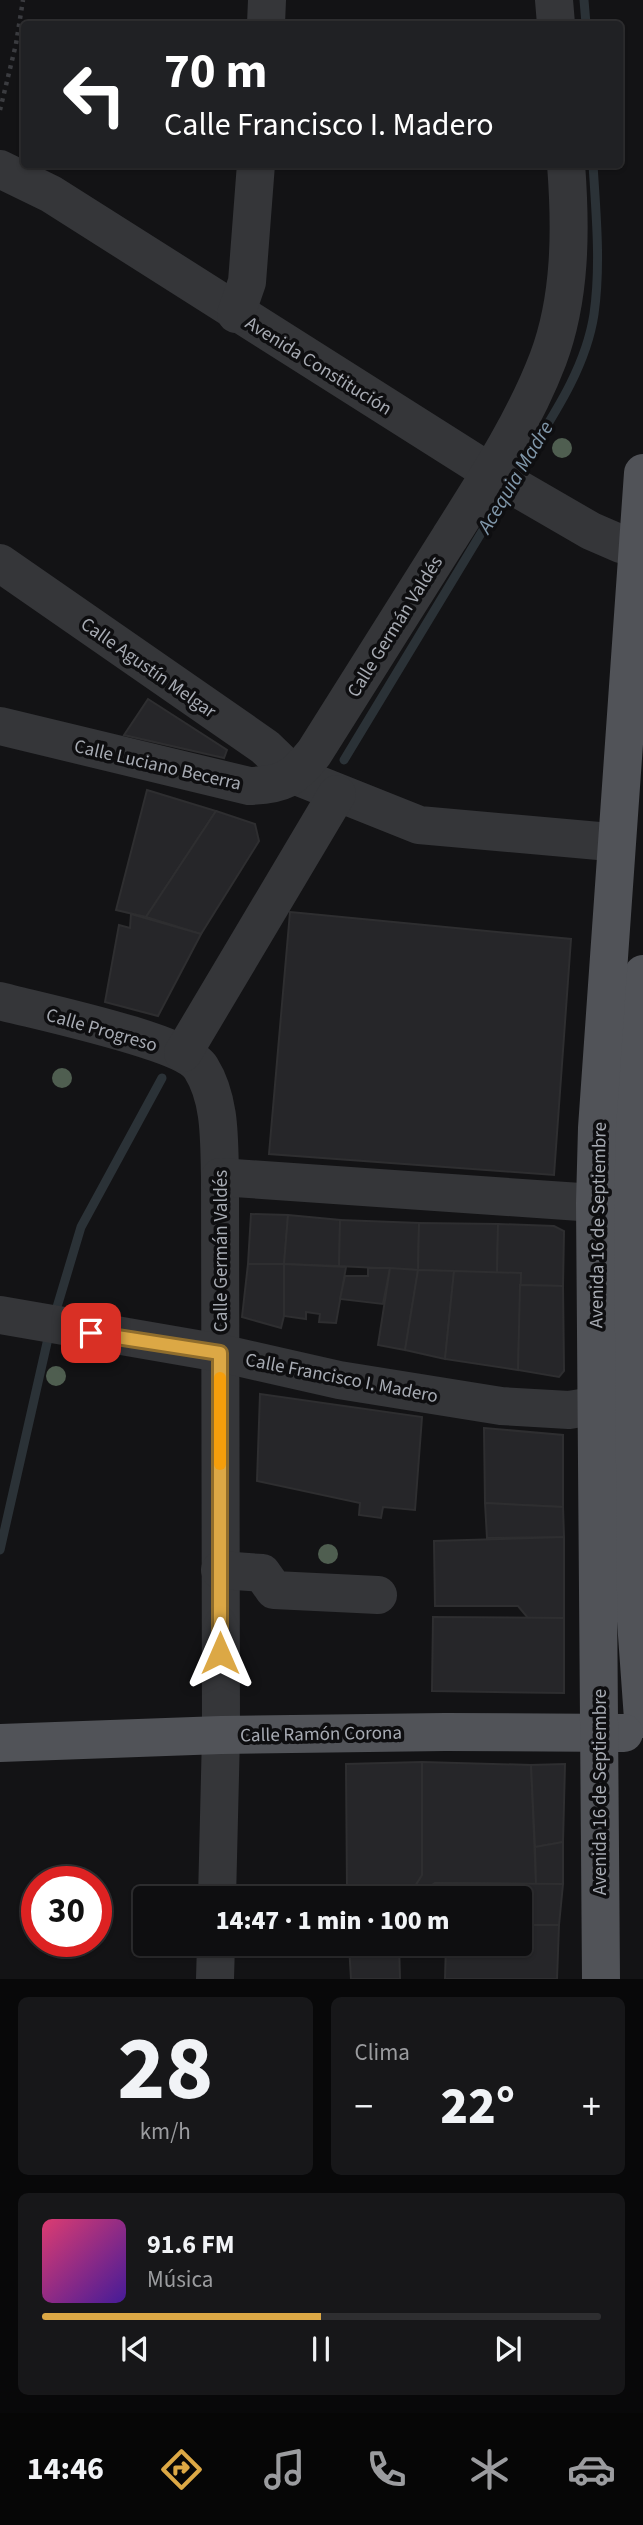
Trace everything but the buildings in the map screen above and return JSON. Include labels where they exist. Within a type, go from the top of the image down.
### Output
[{"type":"main road","name":"Avenida 16 de Septiembre","points":[[643,473],[624,1129],[623,1401],[643,1719]]},
{"type":"main road","name":"Avenida 16 de Septiembre","points":[[627,1058],[643,974]]},
{"type":"main road","name":"Avenida 16 de Septiembre","points":[[601,1979],[599,1734],[623,1401],[595,1203],[624,1129]]},
{"type":"main road","name":"Calle Ramón Corona","points":[[0,1743],[221,1735],[643,1733]]},
{"type":"street","points":[[266,21],[268,0]]},
{"type":"street","points":[[554,0],[556,21]]},
{"type":"street","points":[[236,314],[247,282],[256,168]]},
{"type":"street","name":"Calle Germán Valdés","points":[[294,775],[314,753],[493,474],[536,388],[549,358],[567,269],[569,209],[566,168]]},
{"type":"street","name":"Avenida Constitución","points":[[0,169],[51,194],[236,314],[540,502],[591,531],[621,544],[640,548]]},
{"type":"street","name":"Calle Agustín Melgar","points":[[0,564],[265,747],[294,775]]},
{"type":"street","name":"Calle Luciano Becerra","points":[[0,726],[249,786],[272,785],[294,775]]},
{"type":"street","points":[[294,775],[419,825],[599,841]]},
{"type":"street","points":[[191,1059],[337,794]]},
{"type":"street","name":"Calle Progreso","points":[[0,1001],[152,1042],[191,1059]]},
{"type":"street","name":"Calle Germán Valdés","points":[[191,1059],[212,1092],[220,1177],[221,1735],[217,1886]]},
{"type":"street","points":[[220,1177],[595,1203]]},
{"type":"street","name":"Calle Francisco I. Madero","points":[[9,1317],[220,1353],[340,1380],[501,1406],[569,1410],[623,1401]]},
{"type":"street","points":[[220,1570],[262,1573],[274,1590],[379,1595]]},
{"type":"street","points":[[215,1979],[216,1956]]},
{"type":"path","points":[[0,110],[16,44],[23,0]]},
{"type":"waterway","name":"Acequia Madre","points":[[584,0],[586,21]]},
{"type":"waterway","name":"Acequia Madre","points":[[515,477],[573,379],[589,336],[597,277],[593,168]]},
{"type":"waterway","name":"Acequia Madre","points":[[344,760],[506,492]]},
{"type":"waterway","points":[[54,1317],[81,1227],[162,1078]]},
{"type":"waterway","points":[[0,1550],[49,1334]]},
{"type":"slow traffic","points":[[220,1378],[220,1464]]},
{"type":"route","points":[[91,1333],[220,1353],[220,1653]]}]
